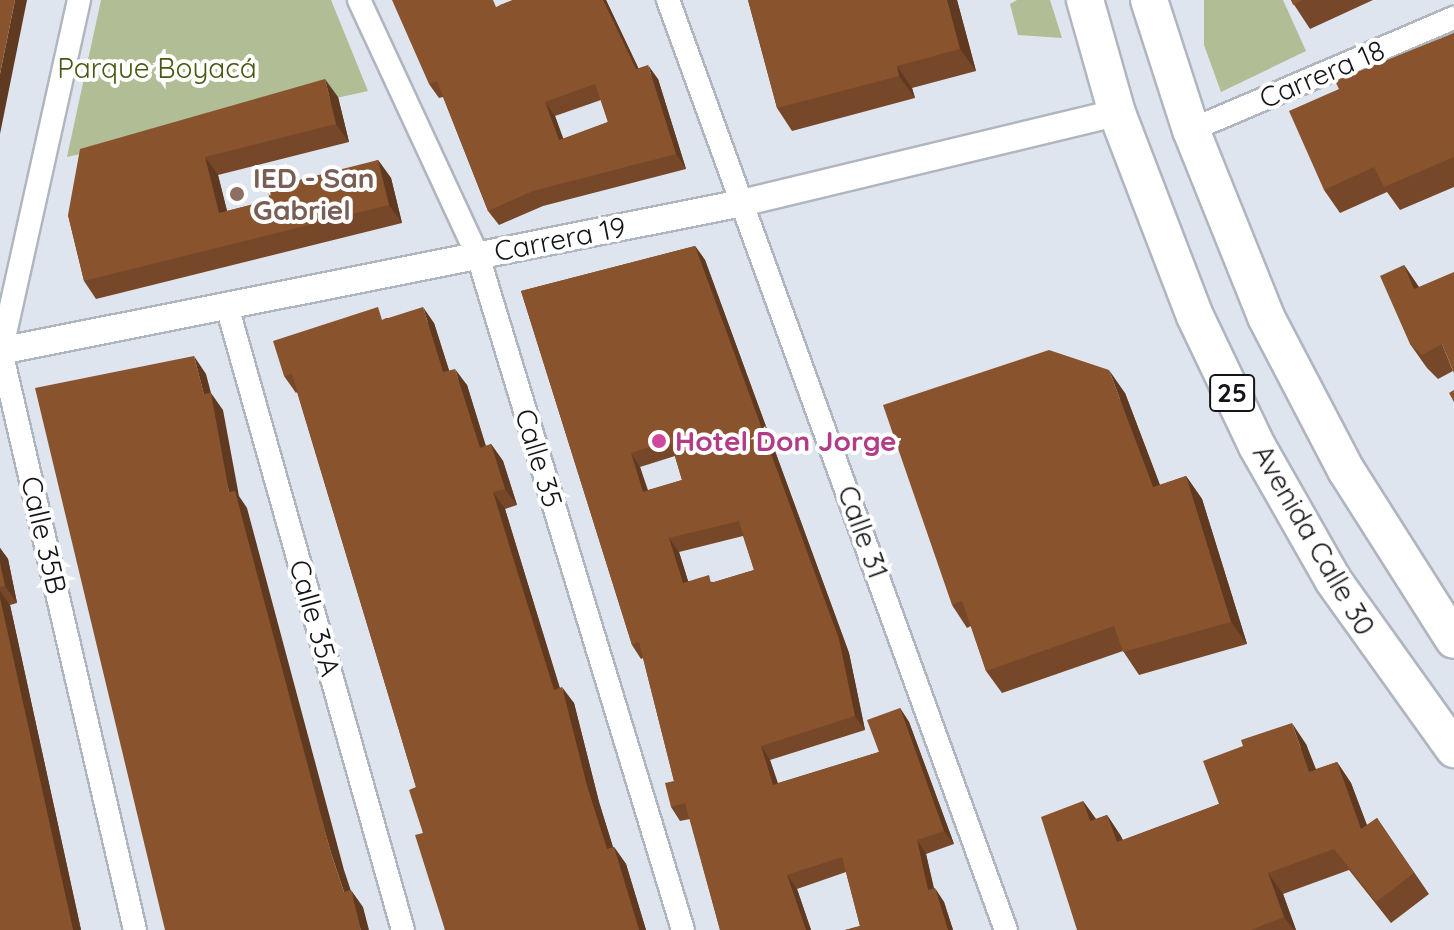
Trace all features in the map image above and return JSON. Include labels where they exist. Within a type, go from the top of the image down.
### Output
[{"type":"highway","name":"Avenida Calle 30","points":[[1085,0],[1117,113],[1195,316],[1257,446],[1373,641],[1454,749]]},
{"type":"highway","name":"25","points":[[1149,0],[1191,130],[1289,365],[1419,593],[1454,640]]},
{"type":"street","name":"Calle 35B","points":[[79,0],[1,351],[135,930]]},
{"type":"street","name":"Calle 35","points":[[359,0],[478,256],[683,930]]},
{"type":"street","name":"Calle 31","points":[[668,0],[737,204],[796,344],[1006,930]]},
{"type":"street","name":"Carrera 18","points":[[1191,130],[1454,18]]},
{"type":"street","name":"Carrera 19","points":[[1,351],[737,204],[1117,113]]},
{"type":"street","name":"Calle 35A","points":[[227,306],[403,930]]},
{"type":"green space","name":"Parque Boyacá","points":[[101,0],[331,0],[368,91],[67,157]]},
{"type":"green space","points":[[1017,0],[1050,0],[1062,38],[1018,35],[1010,4]]},
{"type":"green space","points":[[1204,0],[1283,0],[1306,51],[1221,92],[1204,45]]},
{"type":"building","points":[[0,0],[15,0],[0,74]]},
{"type":"building","points":[[392,0],[493,0],[496,7],[513,0],[603,0],[636,69],[648,65],[676,154],[533,191],[488,211],[437,81],[429,84]],"holes":[[[595,84],[608,122],[559,140],[545,102]]]},
{"type":"building","points":[[748,0],[947,0],[960,49],[897,66],[899,76],[777,108]]},
{"type":"building","points":[[1454,33],[1454,157],[1384,187],[1374,167],[1324,190],[1289,111],[1339,89],[1335,81]]},
{"type":"building","points":[[325,79],[336,124],[205,157],[219,213],[270,200],[267,188],[378,160],[389,205],[84,281],[68,215],[80,149]]},
{"type":"building","points":[[695,246],[839,639],[855,716],[761,746],[773,785],[879,752],[867,720],[900,708],[944,831],[917,840],[928,890],[935,888],[948,930],[845,930],[860,926],[842,857],[787,875],[806,930],[720,930],[685,803],[671,807],[665,783],[674,781],[639,642],[632,645],[521,291]],"holes":[[[670,440],[682,480],[643,492],[631,453]],[[739,521],[754,570],[711,583],[709,575],[683,583],[669,538]]]},
{"type":"building","points":[[1404,265],[1414,289],[1454,272],[1454,373],[1442,344],[1422,355],[1410,344],[1380,276]]},
{"type":"building","points":[[378,307],[382,320],[423,307],[443,372],[455,369],[480,448],[491,444],[505,489],[493,492],[515,565],[554,690],[562,687],[587,786],[607,849],[614,847],[639,930],[445,930],[415,835],[423,833],[409,790],[416,787],[292,374],[284,376],[273,341]]},
{"type":"building","points":[[1049,350],[1109,370],[1153,487],[1186,476],[1231,622],[1123,652],[1114,626],[986,671],[962,601],[952,605],[883,405]]},
{"type":"building","points":[[194,356],[204,394],[211,393],[229,492],[235,491],[331,853],[344,892],[351,890],[361,930],[165,930],[35,388]]},
{"type":"building","points":[[0,563],[5,586],[0,587]]},
{"type":"building","points":[[0,598],[73,930],[0,930]]},
{"type":"building","points":[[1292,723],[1309,772],[1337,762],[1361,829],[1377,818],[1414,873],[1376,902],[1334,849],[1268,873],[1284,917],[1251,930],[1077,930],[1041,817],[1083,801],[1090,821],[1107,815],[1117,842],[1219,804],[1203,761],[1243,746],[1241,740]]},
{"type":"place","name":"IED - San Gabriel","points":[[237,194]]},
{"type":"place","name":"Hotel Don Jorge","points":[[659,441]]}]
